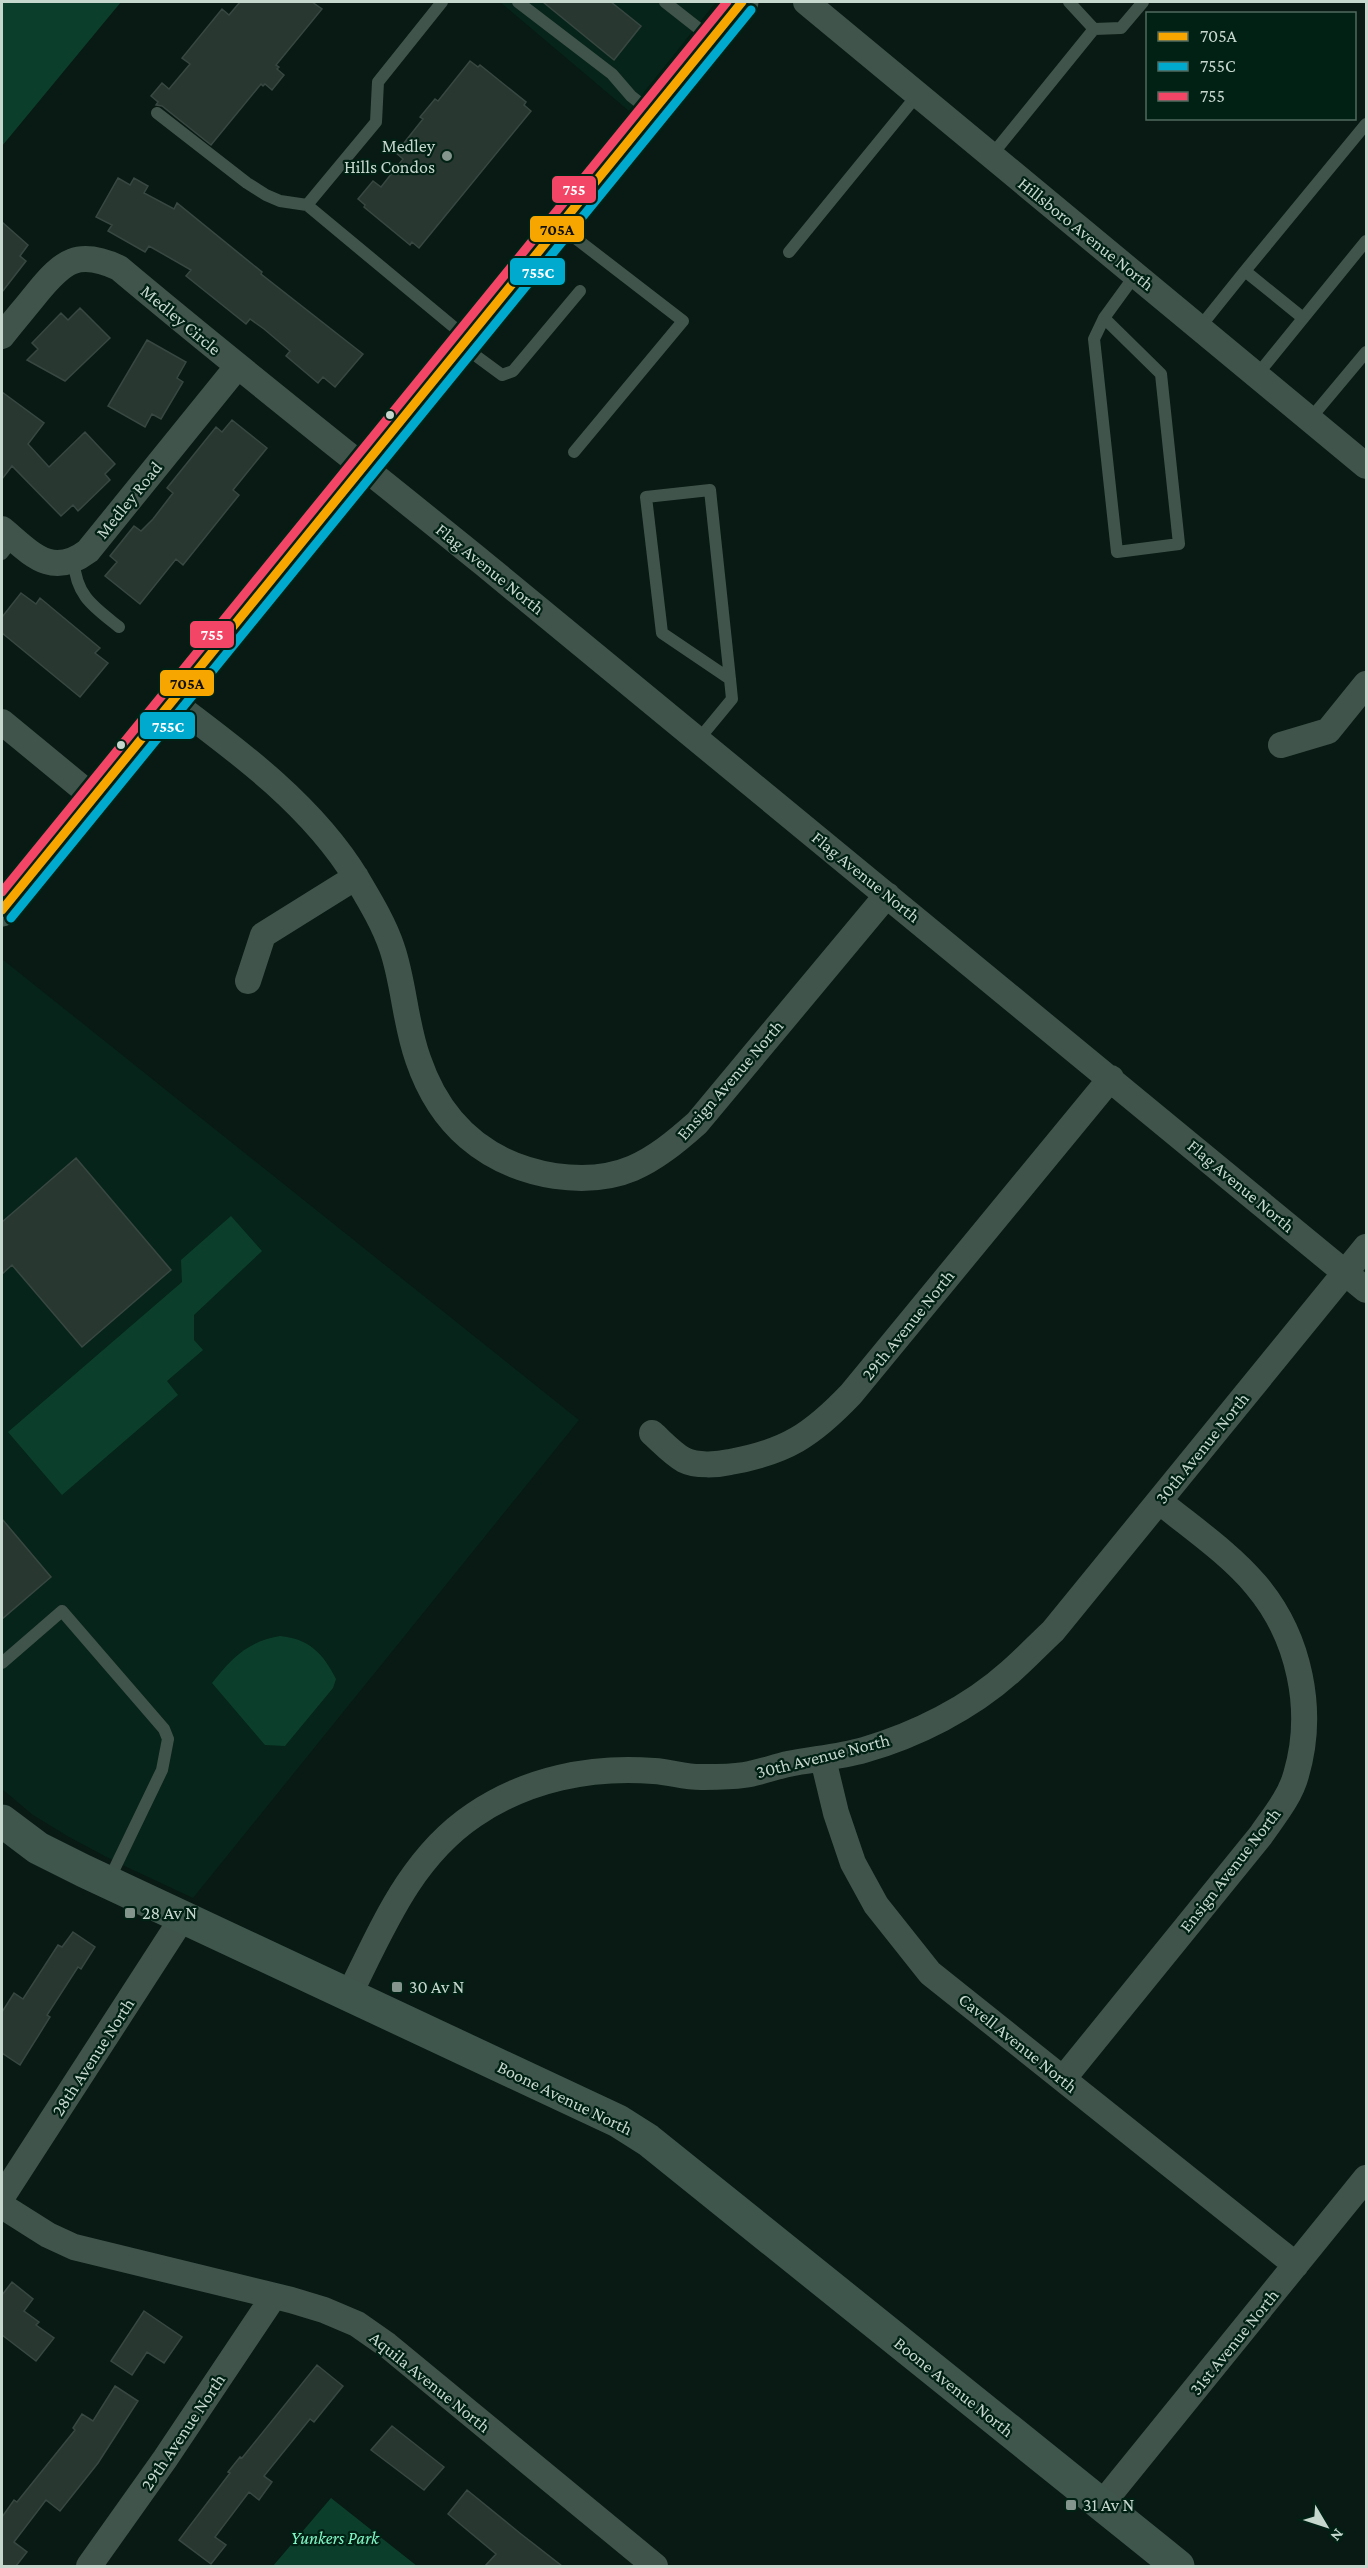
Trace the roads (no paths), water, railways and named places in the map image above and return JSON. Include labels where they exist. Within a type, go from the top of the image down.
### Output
[{"type":"street","points":[[2,910],[742,2]]},
{"type":"street","name":"Hillsboro Avenue North","points":[[806,2],[1366,466]]},
{"type":"street","name":"Medley Circle","points":[[2,336],[64,264],[81,258],[100,260],[118,268],[237,367],[363,467]]},
{"type":"street","name":"Medley Road","points":[[74,562],[87,551],[237,367]]},
{"type":"street","name":"Flag Avenue North","points":[[363,467],[699,739],[1366,1290]]},
{"type":"street","points":[[6,541],[43,560],[60,565],[74,562]]},
{"type":"street","points":[[1281,746],[1328,731],[1366,684]]},
{"type":"street","name":"Ensign Avenue North","points":[[171,701],[264,775],[313,821],[356,877],[392,948],[418,1059],[434,1095],[452,1124],[474,1143],[500,1160],[530,1172],[600,1179],[634,1168],[665,1151],[697,1123],[887,895]]},
{"type":"street","points":[[2,722],[93,797]]},
{"type":"street","points":[[248,981],[262,935],[356,877]]},
{"type":"street","name":"29th Avenue North","points":[[652,1433],[685,1461],[716,1465],[761,1457],[795,1443],[825,1422],[851,1394],[1111,1078]]},
{"type":"street","name":"30th Avenue North","points":[[349,1995],[382,1925],[406,1885],[436,1849],[473,1816],[514,1792],[559,1777],[608,1769],[657,1771],[700,1778],[746,1775],[863,1750],[908,1734],[957,1710],[1009,1673],[1053,1631],[1366,1247]]},
{"type":"street","name":"Ensign Avenue North","points":[[1063,2079],[1261,1834],[1282,1804],[1296,1777],[1305,1737],[1305,1697],[1294,1656],[1279,1617],[1256,1584],[1159,1501]]},
{"type":"street","name":"Cavell Avenue North","points":[[823,1759],[836,1813],[853,1863],[876,1905],[930,1973],[1296,2265]]},
{"type":"street","name":"Boone Avenue North","points":[[2,1821],[38,1848],[618,2121],[648,2140],[1178,2566]]},
{"type":"street","name":"28th Avenue North","points":[[2,2197],[183,1917]]},
{"type":"street","name":"31st Avenue North","points":[[1101,2505],[1366,2178]]},
{"type":"street","name":"Aquila Avenue North","points":[[2,2206],[48,2235],[74,2247],[274,2296],[324,2310],[357,2324],[387,2345],[655,2566]]},
{"type":"street","name":"29th Avenue North","points":[[89,2566],[165,2459],[274,2296]]},
{"type":"lane","points":[[307,205],[376,122],[378,82],[442,2]]},
{"type":"lane","points":[[518,2],[612,74],[631,96],[652,113]]},
{"type":"lane","points":[[666,2],[712,39]]},
{"type":"lane","points":[[1069,2],[1094,28],[1121,28],[1143,2]]},
{"type":"lane","points":[[992,156],[1094,28]]},
{"type":"lane","points":[[789,252],[918,94]]},
{"type":"lane","points":[[157,113],[247,183],[266,195],[280,201],[307,205],[502,375],[513,371],[580,291]]},
{"type":"lane","points":[[1200,327],[1366,124]]},
{"type":"lane","points":[[560,226],[683,321],[574,452]]},
{"type":"lane","points":[[1257,375],[1366,241]]},
{"type":"lane","points":[[1245,272],[1303,318]]},
{"type":"lane","points":[[1104,318],[1161,374],[1179,544],[1118,552],[1094,339],[1104,318],[1136,274]]},
{"type":"lane","points":[[1310,419],[1366,351]]},
{"type":"lane","points":[[699,739],[732,699],[730,679],[711,490],[646,496],[662,633],[730,679]]},
{"type":"lane","points":[[74,562],[75,580],[90,604],[119,627]]},
{"type":"lane","points":[[2,1663],[62,1611],[164,1729],[168,1739],[162,1770],[108,1882]]},
{"type":"place","name":"Medley Hills Condos","points":[[447,156]]},
{"type":"place","name":"28 Av N","points":[[130,1913]]},
{"type":"place","name":"30 Av N","points":[[397,1987]]},
{"type":"place","name":"31 Av N","points":[[1071,2505]]},
{"type":"park label","name":"Yunkers Park","points":[[335,2538]]}]
